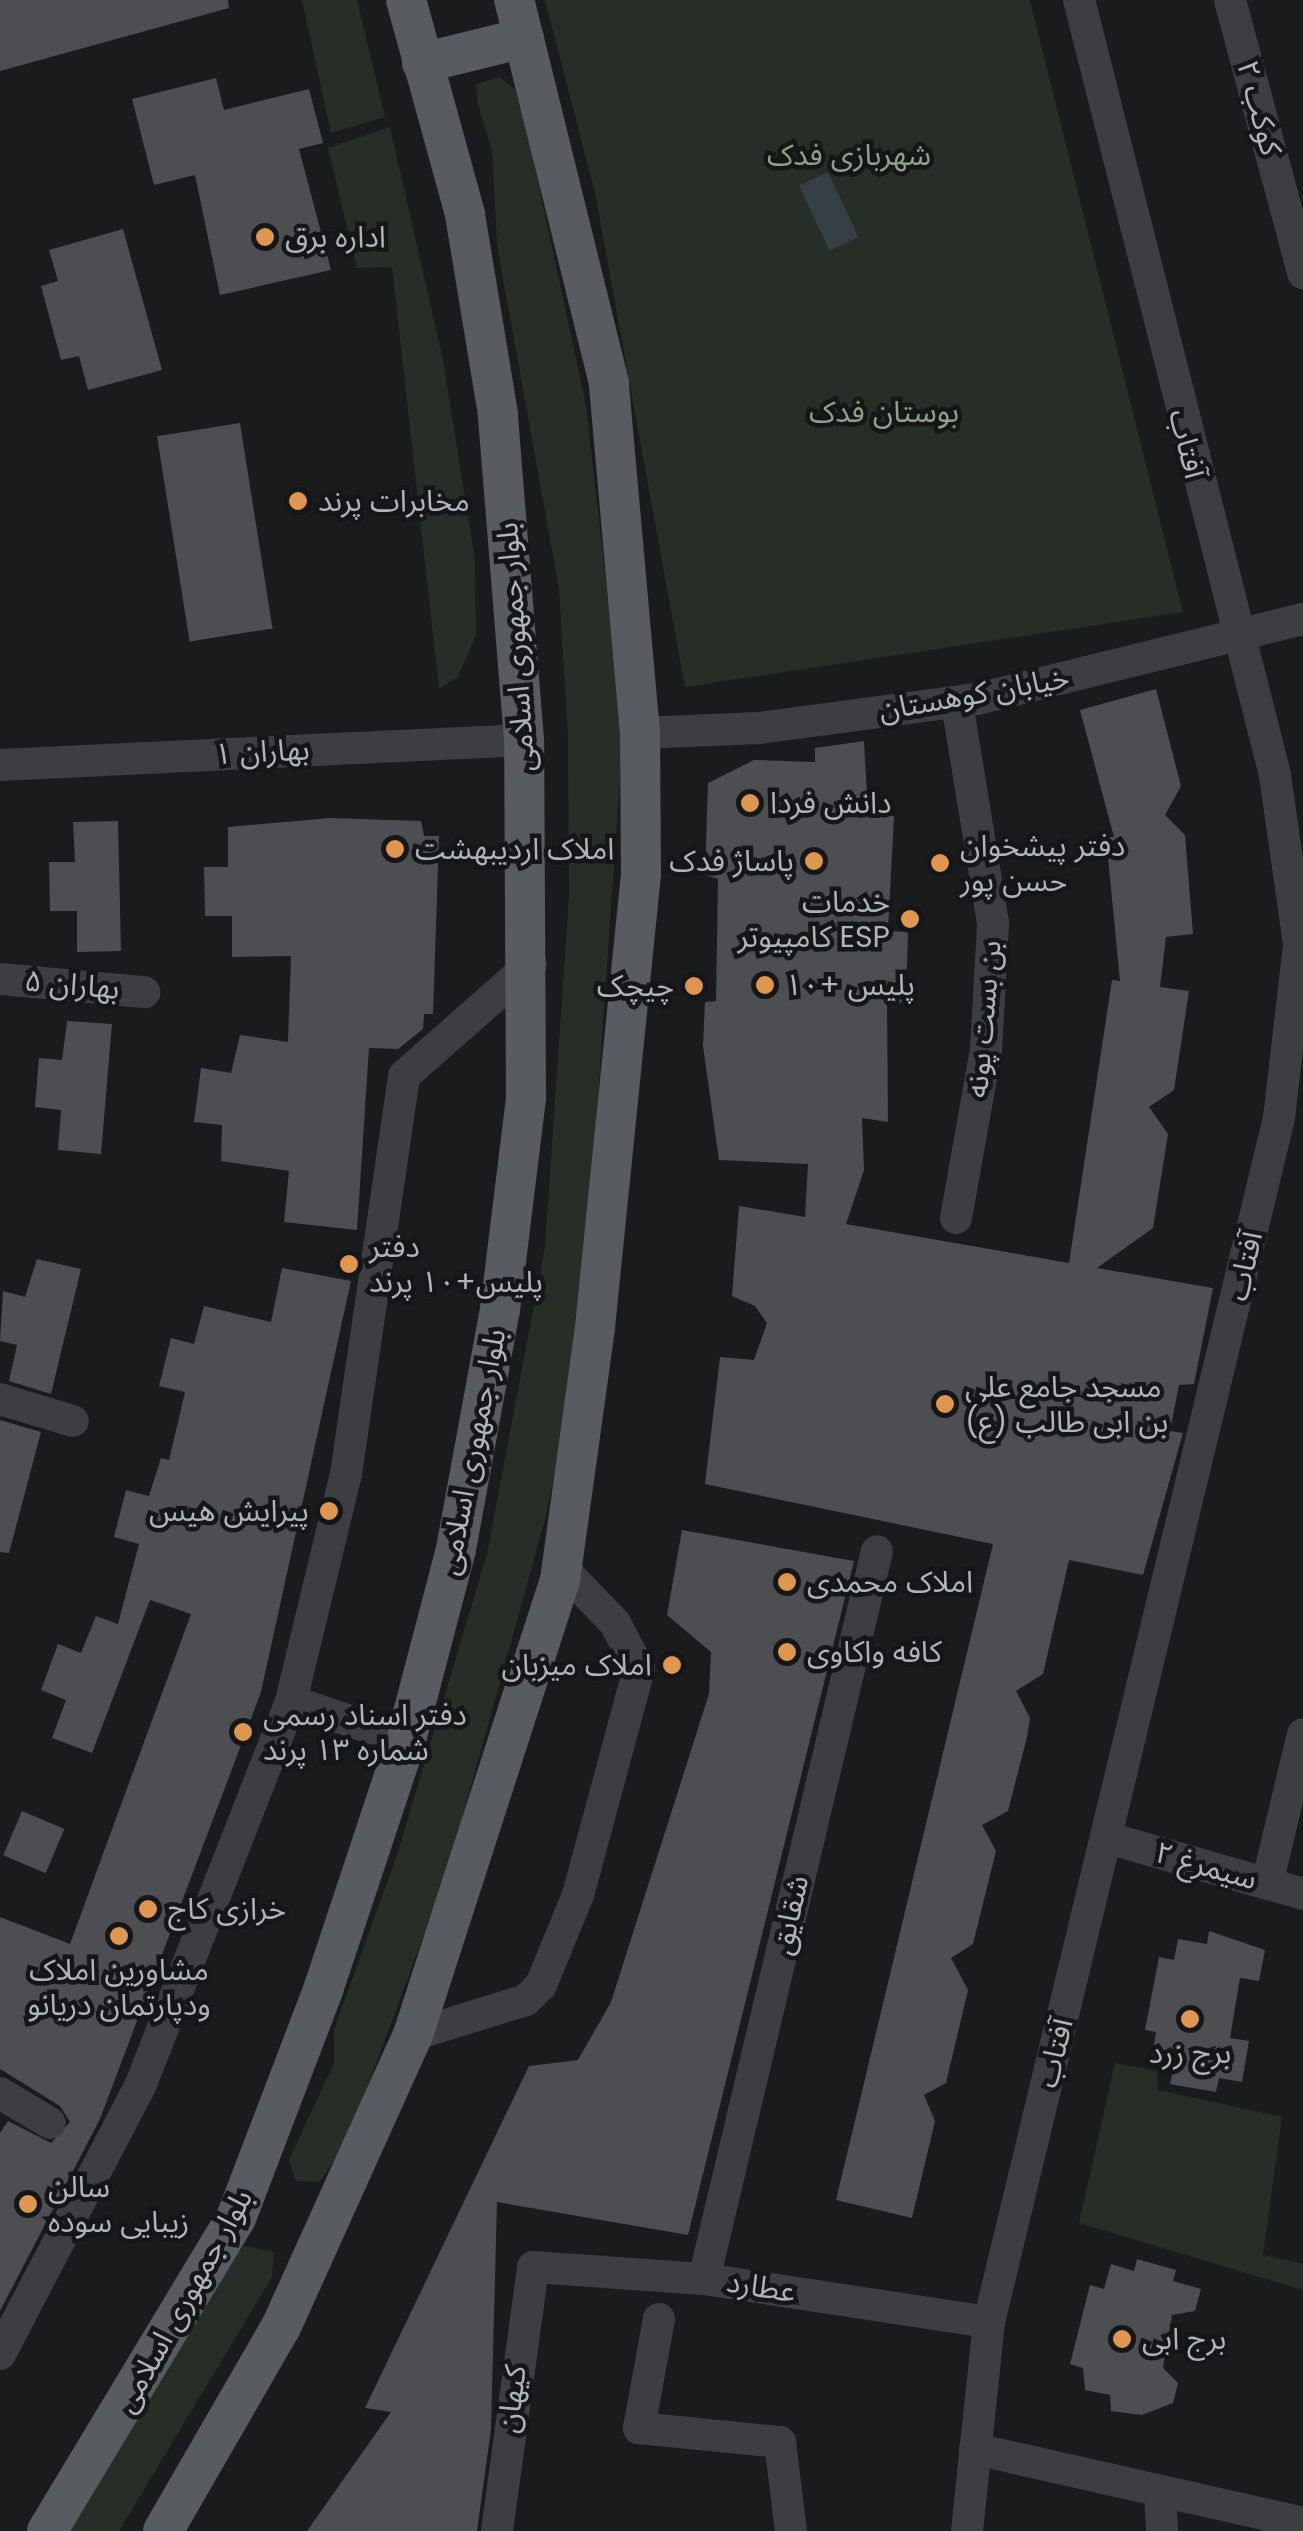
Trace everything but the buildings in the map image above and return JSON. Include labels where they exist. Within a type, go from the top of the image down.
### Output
[{"type":"main road","name":"بلوار جمهوری اسلامی","points":[[47,2531],[236,2218],[406,1740],[456,1549],[500,1310],[526,1098],[531,964],[524,740],[498,414],[465,214],[406,0]]},
{"type":"main road","points":[[163,2531],[281,2326],[413,2036],[481,1842],[561,1567],[595,1328],[641,874],[640,733],[609,384],[519,19],[422,63]]},
{"type":"street","name":"آفتاب","points":[[967,2531],[989,2322],[1279,1118],[1301,944],[1275,775],[1234,637],[1078,0]]},
{"type":"street","name":"کوکب ۲","points":[[1230,0],[1303,273]]},
{"type":"street","name":"خیابان کوهستان","points":[[640,733],[758,728],[956,702],[1303,618]]},
{"type":"street","name":"بن بست پونه","points":[[956,702],[992,923],[986,1050],[956,1218]]},
{"type":"street","name":"بهاران ۱","points":[[0,765],[524,740]]},
{"type":"street","points":[[0,2354],[141,2084],[291,1702],[346,1474],[404,1076],[531,964]]},
{"type":"street","name":"بهاران ۵","points":[[0,979],[144,992]]},
{"type":"street","points":[[0,1400],[73,1421]]},
{"type":"street","name":"شقایق","points":[[704,2279],[877,1551]]},
{"type":"street","points":[[413,2036],[526,2000],[541,1985],[578,1894],[639,1670],[616,1622],[561,1567]]},
{"type":"street","points":[[291,1702],[406,1740]]},
{"type":"street","points":[[1266,1884],[1303,1734]]},
{"type":"street","name":"سیمرغ ۲","points":[[1108,1838],[1303,1894]]},
{"type":"street","points":[[0,2093],[50,2123]]},
{"type":"street","name":"عطارد","points":[[533,2267],[704,2279],[989,2322]]},
{"type":"street","name":"کیهان","points":[[497,2531],[533,2267]]},
{"type":"street","points":[[660,2319],[639,2428],[780,2442],[791,2531]]},
{"type":"street","points":[[975,2448],[1303,2523]]},
{"type":"street","points":[[1160,2490],[1162,2531]]},
{"type":"green space","points":[[302,0],[357,0],[385,117],[331,133]]},
{"type":"green space","name":"بوستان فدک","points":[[545,0],[1030,0],[1183,612],[685,687],[595,193]]},
{"type":"green space","points":[[499,77],[515,89],[527,131],[586,405],[623,732],[592,1185],[568,1408],[546,1516],[447,1872],[349,2137],[320,2182],[296,2181],[289,2160],[334,2063],[334,2030],[397,1855],[487,1554],[545,1247],[569,896],[568,738],[559,589],[497,245],[492,150],[478,105],[476,84]]},
{"type":"green space","points":[[390,127],[443,360],[475,560],[476,635],[458,677],[439,689],[392,267],[357,268],[328,148]]},
{"type":"green space","points":[[1115,2063],[1157,2071],[1158,2090],[1282,2117],[1263,2255],[1303,2264],[1303,2290],[1079,2223]]},
{"type":"green space","points":[[244,2246],[274,2252],[272,2277],[119,2531],[65,2531],[221,2269]]},
{"type":"shaded area","points":[[828,172],[858,237],[829,251],[799,186]]},
{"type":"place","name":"اداره برق","points":[[265,237]]},
{"type":"place","name":"مخابرات پرند","points":[[298,501]]},
{"type":"place","name":"دانش فردا","points":[[750,803]]},
{"type":"place","name":"املاک اردیبهشت","points":[[395,849]]},
{"type":"place","name":"پاساژ فدک","points":[[814,861]]},
{"type":"place","name":"دفتر پیشخوان حسن پور","points":[[940,863]]},
{"type":"place","name":"خدمات کامپیوتر ESP","points":[[910,919]]},
{"type":"place","name":"پلیس +۱۰","points":[[765,985]]},
{"type":"place","name":"چیچک","points":[[694,986]]},
{"type":"place","name":"دفتر پلیس+۱۰ پرند","points":[[349,1264]]},
{"type":"place","name":"مسجد جامع علی بن ابی طالب (ع)","points":[[945,1404]]},
{"type":"place","name":"پیرایش هیس","points":[[329,1511]]},
{"type":"place","name":"املاک محمدی","points":[[787,1582]]},
{"type":"place","name":"کافه واکاوی","points":[[787,1652]]},
{"type":"place","name":"املاک میزبان","points":[[672,1665]]},
{"type":"place","name":"دفتر اسناد رسمی شماره ۱۳ پرند","points":[[243,1732]]},
{"type":"place","name":"خرازی کاج","points":[[148,1909]]},
{"type":"place","name":"مشاورین املاک ودپارتمان دریانو","points":[[119,1936]]},
{"type":"place","name":"برج زرد","points":[[1190,2019]]},
{"type":"place","name":"سالن زیبایی سوده","points":[[28,2204]]},
{"type":"place","name":"برج ابی","points":[[1122,2339]]},
{"type":"park label","name":"شهربازی فدک","points":[[849,155]]}]
